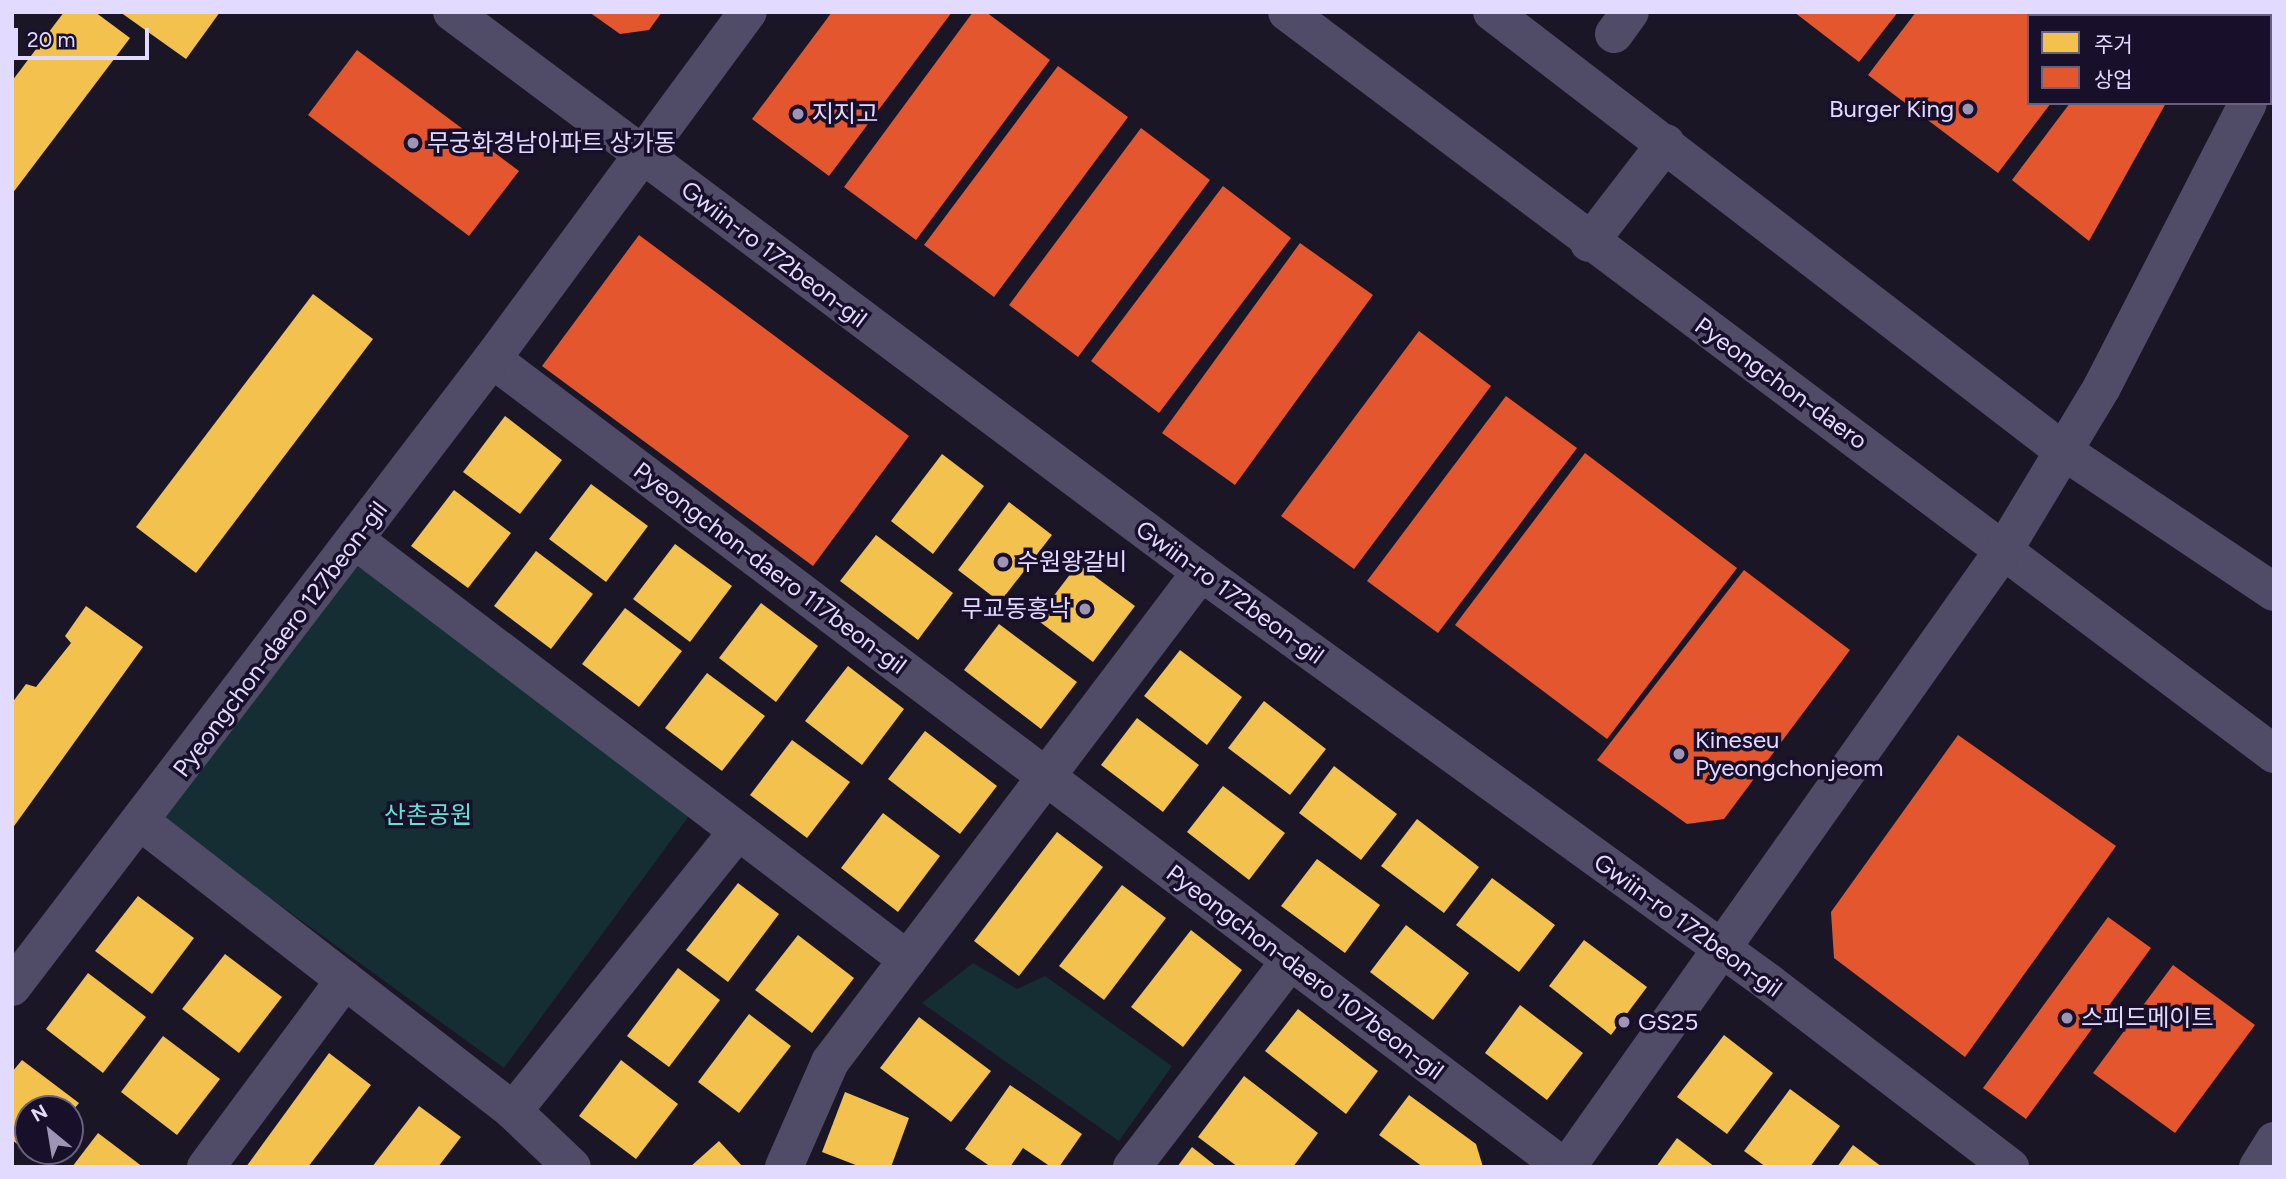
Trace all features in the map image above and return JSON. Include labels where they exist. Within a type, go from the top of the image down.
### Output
[{"type":"street","name":"Gwiin-ro 172beon-gil","points":[[452,12],[1201,572],[1723,949],[1988,1160]]},
{"type":"street","name":"Pyeongchon-daero 127beon-gil","points":[[12,987],[141,822],[492,359],[748,12]]},
{"type":"street","name":"Pyeongchon-daero","points":[[1287,12],[1589,243],[2005,548],[2274,754]]},
{"type":"street","points":[[1492,12],[1666,143],[2062,450],[2274,592]]},
{"type":"street","name":"Pyeongchon-daero 107beon-gil","points":[[1047,778],[1565,1167],[1723,949],[2005,548],[2102,387],[2247,105]]},
{"type":"street","points":[[1589,243],[1666,143]]},
{"type":"street","name":"Pyeongchon-daero 117beon-gil","points":[[492,359],[1047,778]]},
{"type":"street","points":[[355,540],[908,960]]},
{"type":"street","points":[[783,1167],[830,1062],[1201,572]]},
{"type":"street","points":[[141,822],[513,1111],[572,1167]]},
{"type":"street","points":[[513,1111],[738,831]]},
{"type":"street","points":[[1132,1167],[1290,961]]},
{"type":"street","points":[[206,1167],[345,980]]},
{"type":"street","points":[[2258,1167],[2274,1141]]},
{"type":"green space","name":"산촌공원","points":[[353,561],[694,809],[504,1068],[163,820]]},
{"type":"green space","points":[[973,963],[1017,989],[1045,976],[1172,1066],[1119,1141],[922,1003]]},
{"type":"building: 주거","points":[[64,12],[95,12],[130,38],[12,194],[12,81]]},
{"type":"building: 주거","points":[[120,12],[220,12],[186,59]]},
{"type":"building: 주거","points":[[313,294],[373,339],[196,573],[136,527]]},
{"type":"building: 주거","points":[[505,416],[562,460],[520,514],[463,472]]},
{"type":"building: 주거","points":[[942,454],[984,486],[933,554],[891,521]]},
{"type":"building: 주거","points":[[591,484],[648,526],[606,582],[549,539]]},
{"type":"building: 주거","points":[[454,490],[511,533],[468,588],[411,546]]},
{"type":"building: 주거","points":[[1009,502],[1052,535],[1000,602],[958,570]]},
{"type":"building: 주거","points":[[876,535],[953,593],[918,640],[840,581]]},
{"type":"building: 주거","points":[[675,544],[732,586],[690,642],[633,599]]},
{"type":"building: 주거","points":[[536,551],[593,594],[551,649],[494,606]]},
{"type":"building: 주거","points":[[1078,564],[1135,606],[1093,662],[1036,619]]},
{"type":"building: 주거","points":[[761,603],[818,646],[776,702],[719,658]]},
{"type":"building: 주거","points":[[86,606],[143,647],[12,829],[12,703],[26,684],[36,687],[71,643],[65,636]]},
{"type":"building: 주거","points":[[625,608],[682,651],[639,707],[582,664]]},
{"type":"building: 주거","points":[[999,624],[1077,682],[1041,729],[964,670]]},
{"type":"building: 주거","points":[[1180,650],[1242,697],[1207,745],[1144,696]]},
{"type":"building: 주거","points":[[848,666],[904,709],[862,765],[805,721]]},
{"type":"building: 주거","points":[[707,673],[765,716],[722,771],[665,728]]},
{"type":"building: 주거","points":[[1264,701],[1326,749],[1290,795],[1228,748]]},
{"type":"building: 주거","points":[[1137,718],[1199,765],[1163,812],[1101,765]]},
{"type":"building: 주거","points":[[925,731],[997,786],[960,834],[888,779]]},
{"type":"building: 주거","points":[[792,740],[850,782],[807,838],[750,795]]},
{"type":"building: 주거","points":[[1334,766],[1397,814],[1361,860],[1299,813]]},
{"type":"building: 주거","points":[[1223,786],[1285,833],[1249,880],[1187,832]]},
{"type":"building: 주거","points":[[883,813],[940,856],[898,912],[841,868]]},
{"type":"building: 주거","points":[[1417,819],[1479,867],[1444,913],[1381,866]]},
{"type":"building: 주거","points":[[1057,832],[1103,867],[1019,976],[974,941]]},
{"type":"building: 주거","points":[[1317,859],[1380,905],[1345,953],[1281,906]]},
{"type":"building: 주거","points":[[1492,878],[1555,925],[1519,972],[1456,925]]},
{"type":"building: 주거","points":[[738,883],[779,914],[728,982],[686,950]]},
{"type":"building: 주거","points":[[1122,885],[1166,918],[1104,1000],[1059,966]]},
{"type":"building: 주거","points":[[138,896],[194,938],[152,994],[95,951]]},
{"type":"building: 주거","points":[[1406,925],[1469,973],[1433,1020],[1370,972]]},
{"type":"building: 주거","points":[[1191,930],[1242,970],[1183,1047],[1131,1007]]},
{"type":"building: 주거","points":[[798,935],[854,978],[812,1033],[755,990]]},
{"type":"building: 주거","points":[[1584,940],[1647,987],[1611,1035],[1549,986]]},
{"type":"building: 주거","points":[[225,954],[282,997],[239,1053],[182,1009]]},
{"type":"building: 주거","points":[[678,968],[720,1000],[669,1067],[627,1036]]},
{"type":"building: 주거","points":[[88,973],[146,1017],[103,1073],[46,1029]]},
{"type":"building: 주거","points":[[1520,1005],[1583,1053],[1547,1100],[1485,1053]]},
{"type":"building: 주거","points":[[1298,1009],[1378,1071],[1346,1114],[1265,1051]]},
{"type":"building: 주거","points":[[749,1014],[791,1046],[739,1113],[698,1082]]},
{"type":"building: 주거","points":[[919,1017],[991,1071],[951,1122],[880,1068]]},
{"type":"building: 주거","points":[[1724,1035],[1773,1073],[1727,1134],[1677,1097]]},
{"type":"building: 주거","points":[[163,1036],[220,1079],[177,1135],[121,1092]]},
{"type":"building: 주거","points":[[329,1053],[371,1085],[308,1167],[246,1167]]},
{"type":"building: 주거","points":[[22,1060],[68,1095],[14,1095],[14,1142],[12,1140],[12,1072]]},
{"type":"building: 주거","points":[[621,1060],[678,1104],[636,1159],[579,1116]]},
{"type":"building: 주거","points":[[1244,1076],[1318,1133],[1293,1167],[1238,1167],[1198,1137]]},
{"type":"building: 주거","points":[[1010,1085],[1082,1134],[1059,1167],[1051,1167],[1023,1148],[1010,1167],[991,1167],[965,1149]]},
{"type":"building: 주거","points":[[1790,1089],[1840,1126],[1810,1167],[1766,1167],[1744,1151]]},
{"type":"building: 주거","points":[[845,1092],[909,1118],[891,1167],[861,1167],[822,1152]]},
{"type":"building: 주거","points":[[1409,1095],[1476,1144],[1483,1167],[1423,1167],[1379,1135]]},
{"type":"building: 주거","points":[[419,1106],[461,1137],[438,1167],[372,1167]]},
{"type":"building: 주거","points":[[98,1133],[143,1167],[72,1167],[84,1165],[84,1151]]},
{"type":"building: 주거","points":[[1677,1138],[1715,1167],[1656,1167]]},
{"type":"building: 주거","points":[[719,1141],[743,1167],[690,1167]]},
{"type":"building: 주거","points":[[1853,1145],[1882,1167],[1837,1167]]},
{"type":"building: 주거","points":[[1192,1147],[1217,1167],[1177,1167]]},
{"type":"building: 상업","points":[[589,12],[662,12],[649,30],[620,34]]},
{"type":"building: 상업","points":[[832,12],[952,12],[829,176],[752,119]]},
{"type":"building: 상업","points":[[973,12],[986,12],[1050,60],[916,240],[844,187]]},
{"type":"building: 상업","points":[[1794,12],[1898,12],[1859,62]]},
{"type":"building: 상업","points":[[1916,12],[2119,12],[2027,14],[2027,105],[2049,105],[1998,173],[1868,75]]},
{"type":"building: 상업","points":[[2180,12],[2182,14],[2138,14]]},
{"type":"building: 상업","name":"무궁화경남아파트 상가동","points":[[357,50],[519,171],[469,236],[308,115]]},
{"type":"building: 상업","points":[[1058,66],[1128,117],[994,297],[924,245]]},
{"type":"building: 상업","points":[[2068,105],[2165,105],[2089,241],[2012,180]]},
{"type":"building: 상업","points":[[1141,128],[1210,180],[1078,357],[1009,305]]},
{"type":"building: 상업","points":[[1223,186],[1291,238],[1159,413],[1091,361]]},
{"type":"building: 상업","points":[[639,235],[909,436],[813,566],[542,366]]},
{"type":"building: 상업","points":[[1300,243],[1373,295],[1235,485],[1162,433]]},
{"type":"building: 상업","points":[[1419,331],[1491,386],[1354,569],[1281,516]]},
{"type":"building: 상업","points":[[1506,396],[1577,448],[1438,633],[1367,581]]},
{"type":"building: 상업","points":[[1585,453],[1737,568],[1607,739],[1455,625]]},
{"type":"building: 상업","points":[[1744,570],[1850,650],[1724,819],[1687,824],[1597,760]]},
{"type":"building: 상업","points":[[1958,735],[2116,846],[1965,1057],[1834,958],[1831,912]]},
{"type":"building: 상업","name":"스피드메이트","points":[[2108,917],[2151,948],[2026,1119],[1983,1088]]},
{"type":"building: 상업","points":[[2173,965],[2255,1025],[2175,1133],[2093,1073]]},
{"type":"place","name":"Burger King","points":[[1968,109]]},
{"type":"place","name":"지지고","points":[[798,114]]},
{"type":"place","name":"무궁화경남아파트 상가동","points":[[413,143]]},
{"type":"place","name":"수원왕갈비","points":[[1003,562]]},
{"type":"place","name":"무교동홍낙","points":[[1085,609]]},
{"type":"place","name":"Kineseu Pyeongchonjeom","points":[[1679,754]]},
{"type":"place","name":"스피드메이트","points":[[2067,1018]]},
{"type":"place","name":"GS25","points":[[1624,1022]]}]
